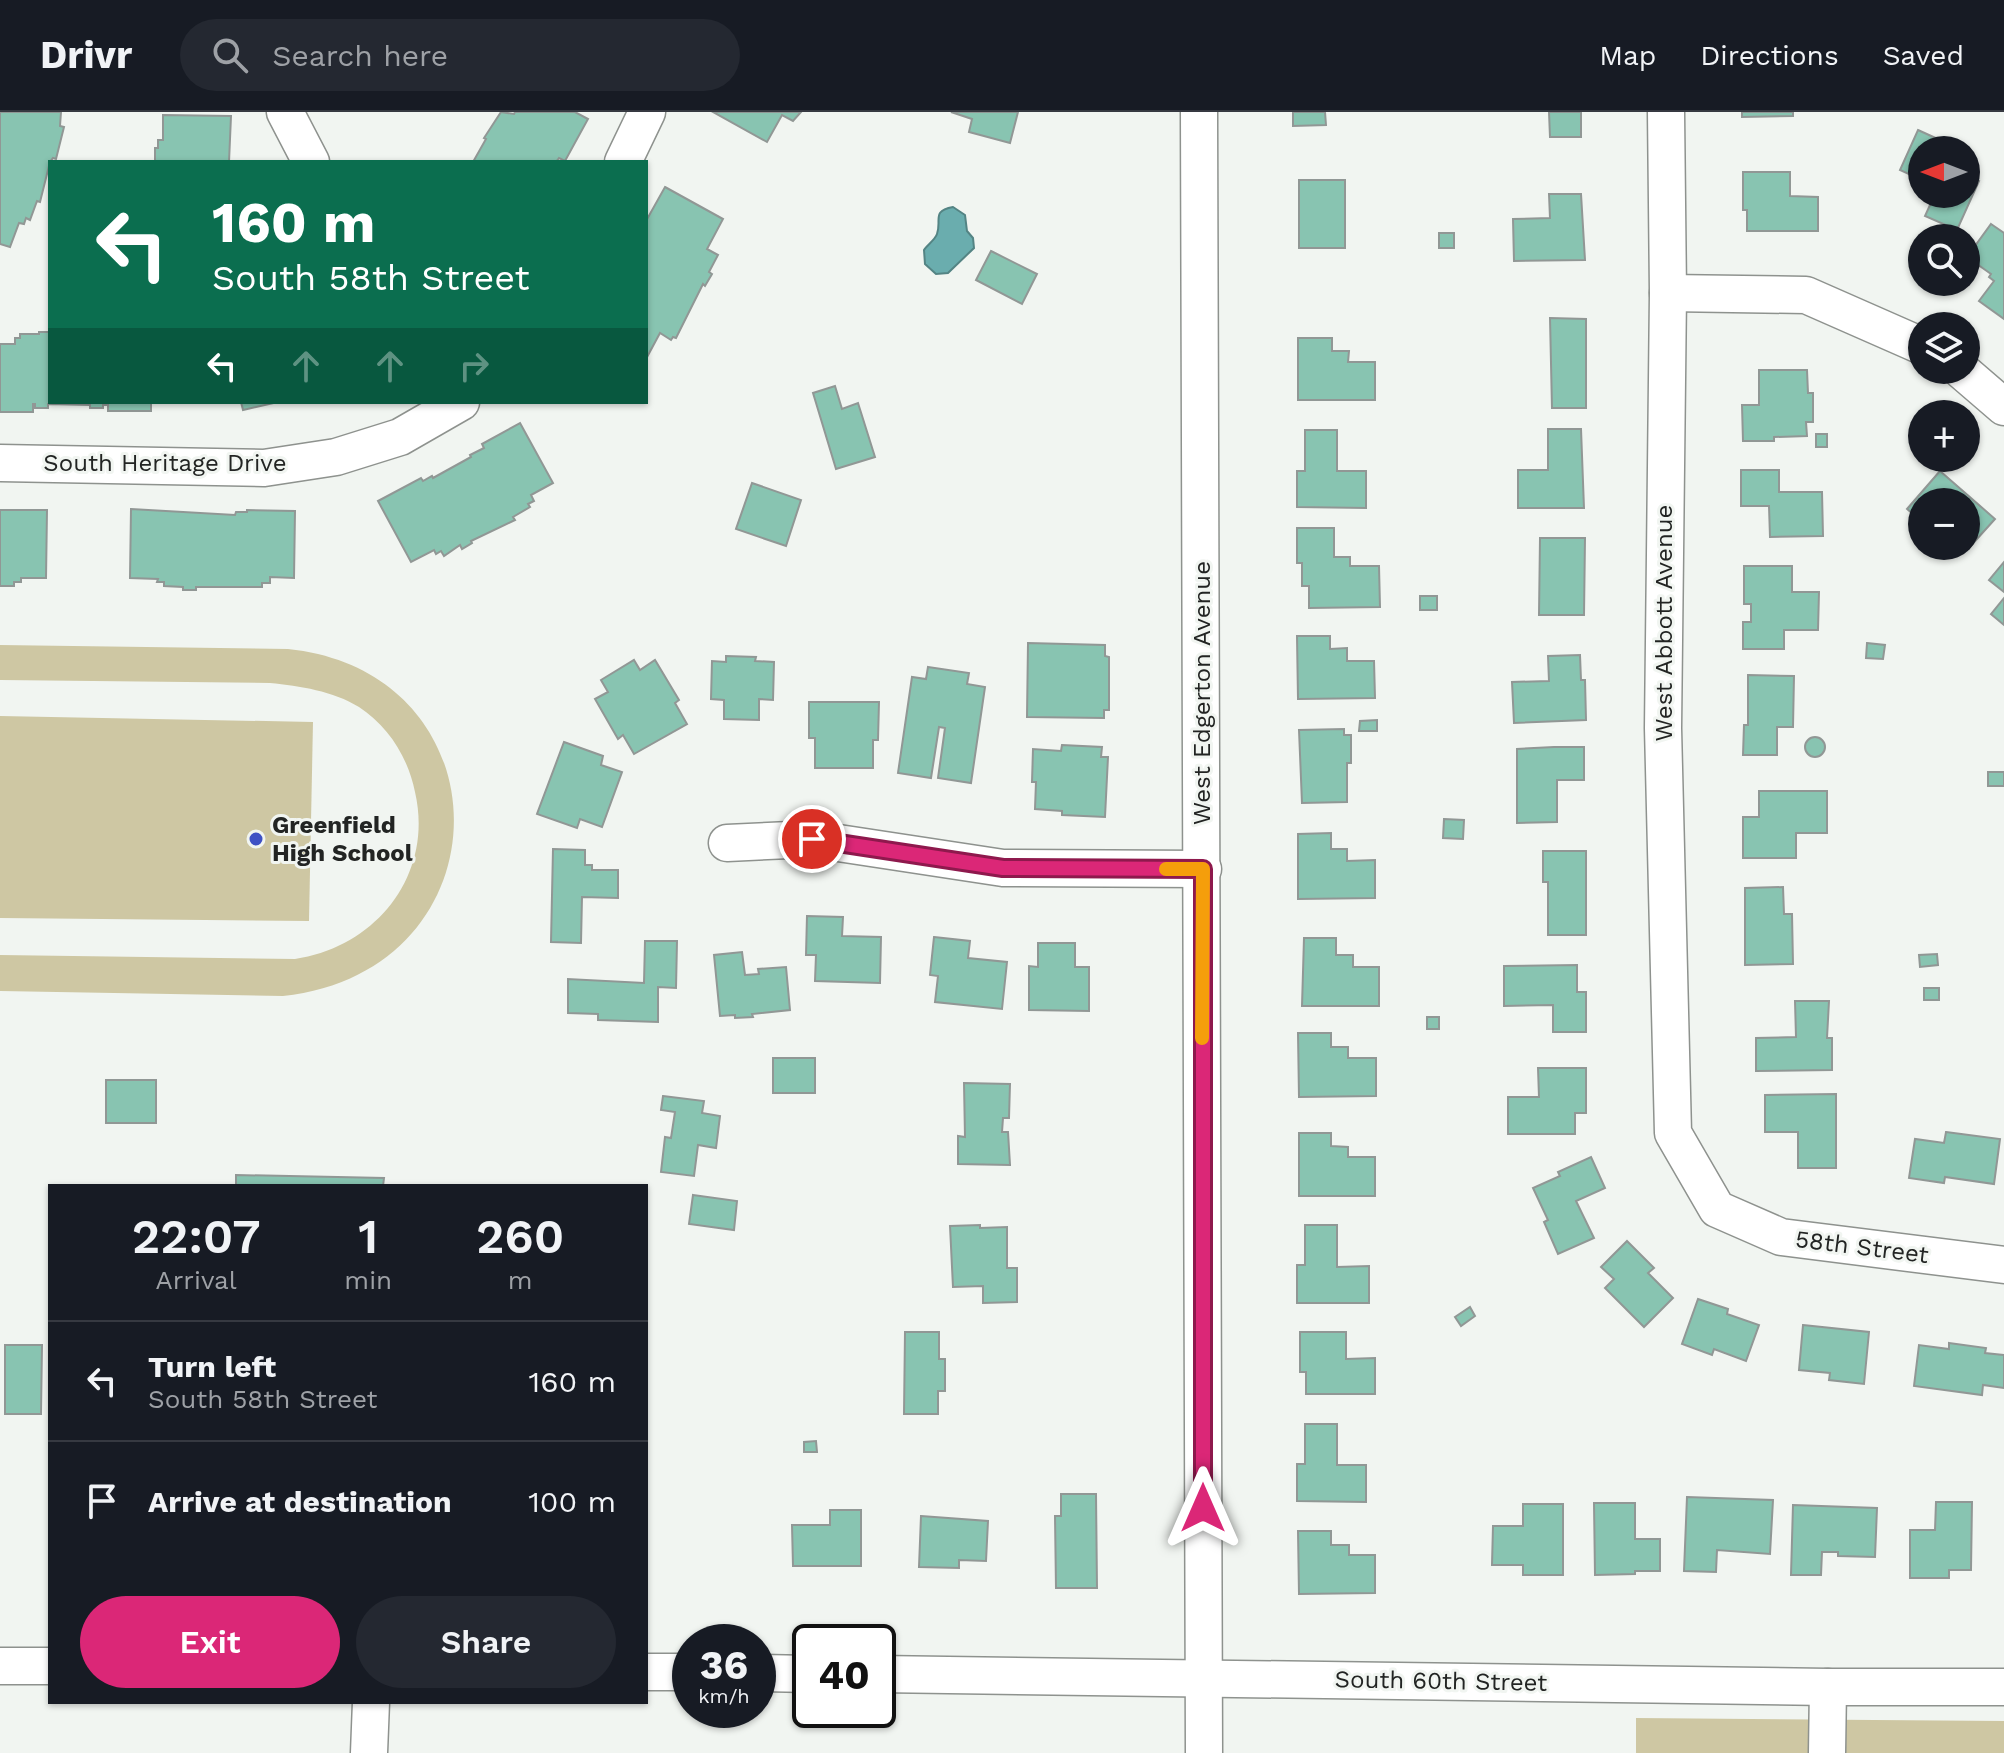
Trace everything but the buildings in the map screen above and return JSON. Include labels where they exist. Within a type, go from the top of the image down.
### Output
[{"type":"street","points":[[285,112],[310,160]]},
{"type":"street","points":[[624,160],[647,112]]},
{"type":"street","name":"West Edgerton Avenue","points":[[1199,112],[1204,1753]]},
{"type":"street","name":"West Abbott Avenue","points":[[1666,112],[1668,293],[1663,728],[1673,1133]]},
{"type":"street","points":[[1668,293],[1806,295],[1908,340]]},
{"type":"street","points":[[1977,384],[2004,407]]},
{"type":"street","name":"South Heritage Drive","points":[[0,463],[264,468],[336,457],[400,437],[458,404]]},
{"type":"street","points":[[727,843],[812,839],[1003,868],[1203,869]]},
{"type":"street","name":"58th Street","points":[[1673,1133],[1717,1209],[1781,1237],[2004,1265]]},
{"type":"street","points":[[0,1666],[48,1666]]},
{"type":"street","points":[[648,1672],[672,1672]]},
{"type":"street","name":"South 60th Street","points":[[896,1674],[2004,1687]]},
{"type":"street","points":[[1827,1753],[1828,1687]]},
{"type":"street","points":[[369,1753],[371,1704]]},
{"type":"shaded area","points":[[0,645],[288,649],[361,669],[413,709],[444,762],[454,822],[443,881],[411,934],[357,975],[283,996],[0,991],[0,955],[295,959],[324,952],[374,923],[393,902],[407,878],[416,851],[419,822],[412,779],[388,733],[359,707],[338,697],[270,683],[0,680]]},
{"type":"shaded area","points":[[0,716],[313,722],[309,921],[0,918]]},
{"type":"shaded area","points":[[1636,1718],[2004,1721],[2004,1753],[1636,1753]]},
{"type":"water","points":[[953,207],[965,215],[974,248],[948,273],[936,274],[925,264],[924,250],[937,234],[942,211]]},
{"type":"slow traffic","points":[[1166,869],[1203,869],[1202,1038]]},
{"type":"place","name":"Greenfield High School","points":[[256,839]]},
{"type":"route","points":[[812,839],[1003,868],[1203,869],[1203,1508]]}]
